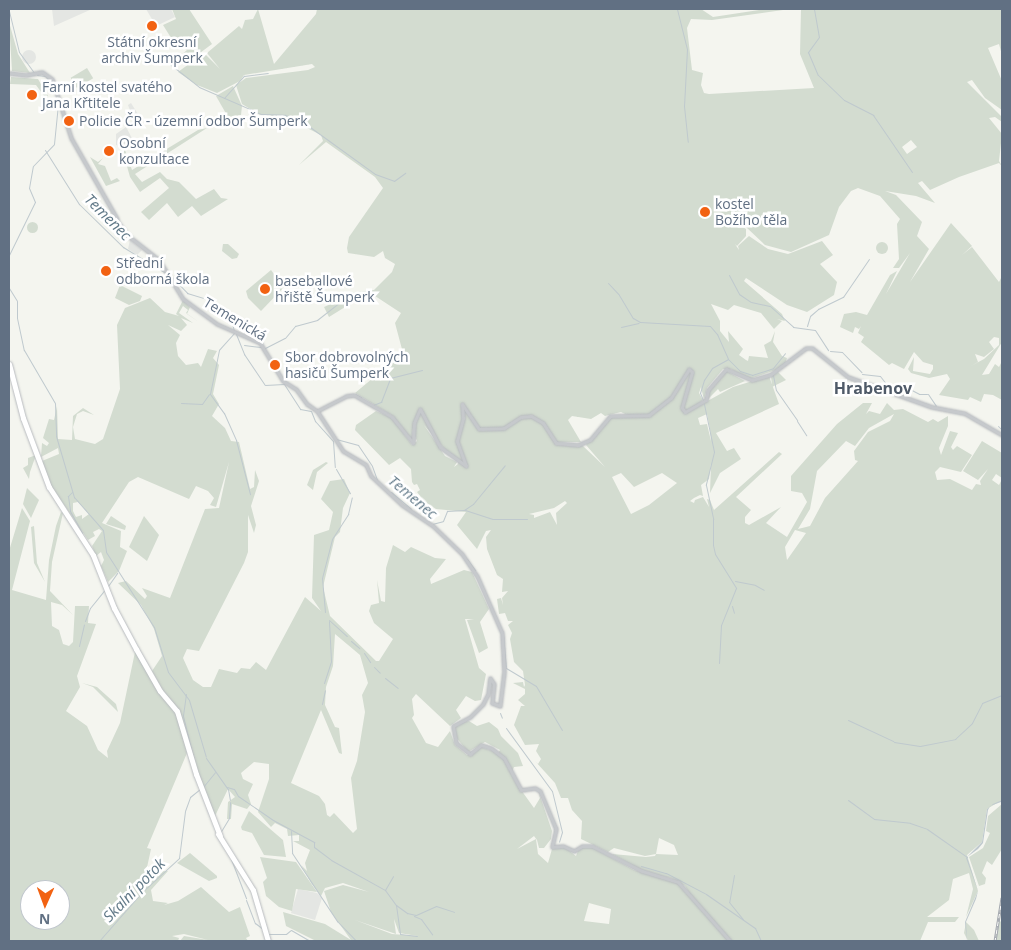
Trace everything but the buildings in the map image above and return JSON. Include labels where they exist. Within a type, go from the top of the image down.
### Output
[{"type":"main road","points":[[9,364],[18,399],[49,487],[93,556],[121,622],[160,691],[177,711],[213,820],[220,836],[254,892],[268,941]]},
{"type":"street","name":"Temenická","points":[[9,72],[35,73],[53,81],[69,134],[86,170],[119,224],[132,239],[159,260],[183,299],[217,324],[261,345],[283,381],[296,389],[307,404],[317,412],[343,451],[366,465],[371,476],[402,504],[433,526],[462,554],[478,576],[502,633],[504,672],[500,706],[492,703],[494,684],[490,678],[488,694],[483,704],[470,717],[453,726],[456,743],[470,754],[481,745],[491,748],[504,758],[521,790],[539,790],[548,802],[556,828],[552,847],[563,846],[574,851],[588,846],[642,872],[678,882],[730,941]]},
{"type":"street","points":[[317,412],[353,394],[392,417],[412,443],[414,423],[422,410],[427,428],[440,447],[466,466],[457,442],[464,418],[462,404],[479,429],[504,428],[521,417],[531,416],[543,423],[556,443],[578,445],[590,440],[610,416],[649,415],[671,398],[689,369],[692,372],[682,408],[685,412],[706,400],[708,390],[726,370],[752,380],[770,375],[806,348],[812,348],[848,377],[932,407],[964,413],[1002,434]]},
{"type":"shaded area","points":[[52,9],[92,9],[54,26]]},
{"type":"shaded area","points":[[146,9],[171,9],[175,17],[156,26]]},
{"type":"shaded area","points":[[172,9],[189,9],[212,44],[185,64],[180,56],[187,50],[179,47],[181,43],[173,41],[163,25],[176,19]]},
{"type":"shaded area","points":[[258,9],[274,64],[316,14],[317,9],[701,9],[713,17],[765,9],[790,9],[712,20],[691,19],[687,28],[692,70],[703,73],[701,85],[704,93],[709,94],[814,88],[800,54],[801,9],[1002,9],[1002,55],[999,44],[988,48],[1002,81],[1002,110],[985,98],[972,80],[967,82],[1002,117],[1002,122],[995,117],[989,118],[1002,134],[999,161],[1002,166],[999,163],[959,177],[930,190],[922,181],[918,183],[935,203],[916,196],[885,191],[896,195],[922,222],[917,236],[929,249],[910,282],[951,223],[972,246],[962,255],[972,247],[999,282],[1002,276],[1002,342],[982,375],[989,374],[995,364],[999,367],[1002,361],[1002,400],[993,395],[984,394],[981,402],[970,397],[968,400],[939,395],[950,379],[947,374],[929,378],[911,373],[908,369],[914,357],[913,371],[930,374],[933,369],[933,365],[923,362],[914,352],[904,369],[892,363],[889,365],[861,342],[864,337],[858,333],[861,326],[859,329],[855,327],[853,333],[840,327],[844,314],[856,312],[867,315],[890,275],[897,271],[886,294],[910,253],[899,268],[893,268],[899,259],[897,224],[900,219],[880,196],[858,188],[851,191],[839,207],[829,235],[791,252],[765,245],[746,227],[716,211],[746,229],[746,236],[737,246],[735,244],[739,250],[738,246],[749,236],[768,249],[788,254],[822,241],[833,255],[820,264],[837,282],[834,295],[807,312],[787,305],[746,278],[744,281],[782,314],[785,321],[777,319],[782,321],[774,329],[761,313],[734,305],[728,310],[711,304],[720,321],[720,331],[729,342],[728,331],[743,349],[739,355],[746,360],[748,361],[749,356],[768,358],[764,345],[771,341],[775,331],[773,342],[782,356],[787,358],[784,367],[753,378],[747,379],[731,369],[723,369],[707,388],[704,400],[701,387],[699,393],[703,400],[691,410],[733,387],[769,376],[779,404],[716,433],[727,451],[734,448],[741,459],[720,473],[710,493],[711,464],[709,479],[701,485],[703,496],[700,495],[690,501],[694,503],[695,500],[703,497],[709,507],[707,499],[710,500],[714,510],[779,452],[782,454],[736,497],[751,510],[745,517],[745,523],[749,525],[781,507],[766,523],[787,537],[807,502],[802,493],[791,491],[791,476],[837,424],[863,403],[872,403],[866,414],[869,411],[880,414],[887,403],[894,410],[903,409],[928,422],[933,419],[938,422],[948,416],[948,426],[939,448],[941,455],[950,431],[958,433],[951,447],[953,450],[957,446],[972,455],[961,472],[940,467],[935,472],[937,480],[950,479],[972,490],[976,484],[981,485],[980,481],[988,469],[978,480],[963,471],[982,441],[1002,453],[1002,478],[996,474],[992,480],[999,485],[1002,479],[1002,800],[987,809],[982,842],[967,855],[978,891],[966,917],[973,889],[969,873],[953,879],[949,900],[927,917],[959,917],[955,922],[928,922],[920,941],[731,941],[696,904],[685,886],[671,878],[647,873],[612,854],[646,857],[655,856],[656,854],[645,856],[614,848],[608,852],[581,839],[582,821],[572,810],[568,798],[561,798],[555,783],[535,761],[538,764],[541,759],[536,751],[539,744],[525,745],[514,725],[521,706],[525,706],[518,700],[525,694],[525,689],[513,683],[523,682],[524,687],[525,685],[523,671],[514,662],[510,639],[512,633],[508,625],[513,621],[508,621],[505,613],[499,614],[497,599],[501,598],[503,605],[502,598],[508,591],[502,592],[503,579],[497,575],[487,549],[486,537],[491,530],[486,531],[477,549],[457,525],[466,512],[436,509],[424,501],[417,492],[420,490],[417,484],[414,485],[412,482],[411,469],[400,458],[389,465],[355,430],[356,425],[376,411],[392,418],[412,445],[417,441],[412,428],[412,440],[393,416],[355,393],[403,353],[395,323],[401,313],[372,294],[366,294],[329,317],[324,307],[358,292],[374,290],[392,272],[395,264],[385,258],[383,251],[374,257],[348,253],[347,248],[349,237],[383,188],[375,177],[326,142],[299,165],[323,141],[321,135],[285,117],[260,115],[242,104],[236,85],[246,78],[308,70],[315,67],[312,64],[244,75],[240,81],[217,93],[197,85],[178,72],[204,53],[220,69],[207,53],[239,26],[242,29],[245,20],[253,19]],"holes":[[[911,140],[917,147],[907,154],[902,147]],[[994,337],[999,338],[999,345],[984,359],[971,366],[978,362],[975,354],[984,357],[994,349],[989,342]],[[621,412],[627,415],[610,416],[586,445],[605,467],[583,446],[557,445],[558,442],[581,442],[568,420],[572,416],[591,419],[601,413],[605,416]],[[707,414],[711,441],[707,424],[700,425],[698,418]],[[894,414],[890,421],[868,432],[854,451],[855,460],[858,461],[825,498],[810,526],[798,529],[810,509],[817,471],[846,441],[855,446],[869,428]],[[424,425],[444,448],[459,460],[458,464],[454,467],[457,462],[445,456]],[[621,473],[634,487],[662,473],[677,483],[649,505],[631,514],[612,477]],[[565,501],[567,503],[556,513],[557,525],[550,512],[534,518],[534,515],[529,514],[554,508]],[[795,530],[806,533],[787,560],[785,547]],[[659,838],[674,845],[678,855],[656,854]]]},
{"type":"shaded area","points":[[9,22],[18,54],[30,73],[12,71]]},
{"type":"shaded area","points":[[26,50],[32,50],[36,57],[32,64],[26,64],[22,60],[22,54]]},
{"type":"shaded area","points":[[87,68],[93,78],[77,88],[71,78]]},
{"type":"shaded area","points":[[11,77],[38,79],[48,96],[44,96],[36,85],[10,84]]},
{"type":"shaded area","points":[[233,86],[242,106],[241,115],[228,117],[216,96]]},
{"type":"shaded area","points":[[131,103],[141,119],[133,118],[128,105]]},
{"type":"shaded area","points":[[126,127],[134,142],[126,148],[116,145],[116,134]]},
{"type":"shaded area","points":[[207,128],[135,174],[142,182],[160,172],[167,179],[179,182],[196,199],[214,189],[221,198],[228,199],[201,216],[192,206],[178,217],[167,203],[149,220],[141,212],[169,188],[160,178],[140,192],[130,177],[123,152],[125,150],[132,170],[198,130]]},
{"type":"shaded area","points":[[90,157],[98,162],[103,158],[98,164],[105,166],[111,181],[117,178],[120,181],[106,186]]},
{"type":"shaded area","points":[[32,221],[38,227],[32,233],[26,227]]},
{"type":"shaded area","points":[[130,240],[142,250],[137,255],[128,249]]},
{"type":"shaded area","points":[[884,242],[887,243],[887,253],[880,254],[877,253],[876,246],[877,243]]},
{"type":"shaded area","points":[[223,244],[228,244],[239,254],[237,258],[232,259],[222,251]]},
{"type":"shaded area","name":"baseballové hřiště Šumperk","points":[[271,270],[284,287],[261,311],[248,298],[246,291]]},
{"type":"shaded area","points":[[120,285],[142,296],[140,301],[129,305],[115,298]]},
{"type":"shaded area","points":[[150,298],[165,312],[179,316],[176,314],[183,300],[190,307],[187,314],[188,310],[183,306],[179,313],[193,323],[181,318],[187,325],[181,331],[168,325],[180,335],[176,343],[178,356],[186,365],[198,363],[201,367],[208,349],[217,351],[213,358],[219,365],[213,394],[219,404],[212,416],[225,428],[231,441],[239,442],[250,489],[254,487],[255,470],[259,481],[251,506],[256,525],[254,533],[248,515],[248,552],[244,563],[199,651],[187,649],[183,658],[193,680],[203,687],[211,687],[219,669],[237,673],[241,668],[250,669],[256,662],[266,670],[305,597],[321,611],[312,598],[314,535],[329,530],[333,512],[321,499],[330,481],[344,479],[350,493],[343,508],[340,532],[335,537],[323,587],[330,616],[376,661],[379,661],[393,639],[374,623],[369,611],[371,605],[379,603],[377,580],[381,601],[385,602],[386,568],[393,545],[405,552],[411,547],[435,558],[446,559],[430,579],[431,584],[464,570],[472,572],[489,609],[480,622],[488,648],[479,653],[467,620],[474,619],[465,619],[479,668],[486,674],[481,700],[475,701],[466,696],[456,710],[461,718],[450,726],[416,694],[412,699],[414,715],[412,718],[426,743],[438,747],[450,731],[455,745],[467,755],[472,755],[481,747],[498,753],[500,750],[485,742],[468,752],[455,736],[454,728],[459,723],[469,721],[477,726],[489,722],[498,729],[501,736],[518,753],[523,766],[514,767],[511,774],[534,808],[540,798],[538,790],[552,831],[551,839],[544,848],[539,848],[537,840],[534,836],[517,849],[536,839],[538,854],[548,863],[552,849],[563,846],[576,856],[579,848],[591,847],[634,870],[677,883],[729,941],[316,941],[286,926],[283,912],[325,924],[351,940],[331,912],[324,891],[343,885],[369,892],[343,883],[325,888],[321,896],[301,865],[307,871],[305,863],[310,850],[293,841],[299,841],[299,835],[288,836],[287,829],[275,823],[271,827],[258,812],[269,779],[269,764],[254,762],[241,773],[243,779],[253,784],[248,795],[251,804],[247,809],[232,804],[231,819],[227,819],[228,802],[235,797],[228,789],[215,816],[197,776],[184,728],[152,671],[162,656],[154,629],[141,605],[118,583],[126,581],[145,599],[147,596],[142,588],[170,598],[205,509],[219,508],[229,462],[216,507],[210,505],[214,498],[208,491],[196,486],[189,499],[138,477],[129,482],[102,523],[121,531],[120,547],[127,551],[119,571],[108,582],[101,566],[104,560],[101,552],[96,556],[92,546],[102,531],[99,529],[93,532],[95,536],[88,540],[50,484],[42,461],[59,454],[58,448],[41,457],[42,443],[47,446],[49,443],[43,438],[49,419],[54,420],[57,406],[58,439],[72,440],[73,416],[83,408],[94,415],[83,411],[77,414],[73,427],[75,439],[95,444],[103,439],[120,389],[117,325],[125,308]],"holes":[[[78,502],[89,514],[82,519],[82,515],[76,517],[73,511],[73,503]],[[335,634],[360,655],[368,683],[362,695],[365,712],[357,761],[351,778],[357,829],[353,833],[334,813],[330,817],[327,815],[325,804],[319,796],[291,783],[321,710],[339,753],[342,754],[339,728],[335,727],[325,705],[326,687],[333,666]],[[589,903],[611,909],[609,924],[584,921]],[[394,919],[399,933],[418,936],[392,934],[355,920],[396,934]]]},
{"type":"shaded area","points":[[726,371],[745,381],[720,392],[718,389],[708,399],[708,391]]},
{"type":"shaded area","points":[[778,372],[786,380],[772,387],[771,375]]},
{"type":"shaded area","points":[[36,455],[29,479],[23,468],[28,465],[28,458]]},
{"type":"shaded area","points":[[326,462],[328,463],[317,472],[313,490],[307,485],[313,470]]},
{"type":"shaded area","points":[[27,488],[39,500],[31,518],[23,504]]},
{"type":"shaded area","points":[[22,508],[30,521],[12,590],[46,600],[49,560],[61,512],[63,513],[52,562],[50,591],[73,615],[62,605],[51,602],[52,626],[59,630],[63,644],[69,646],[73,642],[75,606],[89,606],[88,623],[96,624],[77,676],[80,687],[66,711],[87,726],[98,750],[108,758],[107,751],[120,723],[135,652],[177,716],[187,753],[147,848],[151,849],[146,872],[168,871],[151,890],[153,901],[168,903],[164,905],[178,901],[201,887],[229,912],[240,907],[250,936],[246,938],[248,941],[180,941],[184,936],[208,940],[184,934],[172,936],[179,938],[178,941],[9,941],[9,551]]},
{"type":"shaded area","points":[[111,516],[126,526],[125,530],[106,524]]},
{"type":"shaded area","points":[[144,516],[159,535],[147,561],[129,547]]},
{"type":"shaded area","points":[[34,526],[37,563],[45,582],[34,563],[31,527]]},
{"type":"shaded area","points":[[82,683],[97,687],[116,704],[118,712],[93,687]]},
{"type":"shaded area","points":[[1002,804],[1002,849],[992,865],[987,861],[982,873],[986,878],[985,884],[979,886],[969,857],[983,848],[990,833],[986,831],[988,816]]},
{"type":"shaded area","points":[[990,807],[988,810],[983,843],[967,857],[982,842],[987,809]]},
{"type":"shaded area","points":[[249,811],[283,840],[286,857],[264,855],[252,833],[242,830],[241,827]]},
{"type":"shaded area","points":[[190,853],[217,878],[209,881],[177,863]]},
{"type":"shaded area","points":[[260,857],[296,862],[317,892],[296,889],[292,911],[279,907],[266,896],[263,882],[267,878]]},
{"type":"shaded area","points":[[967,857],[978,891],[966,858]]},
{"type":"shaded area","points":[[298,889],[317,893],[322,898],[315,920],[291,913]]},
{"type":"shaded area","points":[[978,891],[966,922],[967,941],[965,922]]},
{"type":"shaded area","points":[[999,921],[1002,922],[1002,941],[996,941]]},
{"type":"shaded area","points":[[966,922],[974,930],[979,941],[968,941],[964,933]]},
{"type":"waterway","points":[[677,9],[687,49],[684,106],[688,142]]},
{"type":"waterway","points":[[814,9],[819,37],[808,52],[818,75],[844,100],[873,115],[912,172]]},
{"type":"waterway","points":[[9,11],[19,52],[34,73]]},
{"type":"waterway","points":[[166,61],[199,87],[261,114],[285,115],[303,122],[375,174],[394,181],[405,173]]},
{"type":"waterway","points":[[224,98],[244,76],[268,73]]},
{"type":"waterway","points":[[37,75],[45,76],[52,84]]},
{"type":"waterway","points":[[9,255],[35,202],[29,188],[33,166],[54,144],[58,104]]},
{"type":"waterway","name":"Temenec","points":[[45,150],[79,204],[123,247],[164,272]]},
{"type":"waterway","points":[[807,326],[810,316],[818,309],[843,297],[869,259]]},
{"type":"waterway","name":"Temenec","points":[[168,273],[187,293],[213,301],[230,316],[234,331]]},
{"type":"waterway","points":[[729,275],[739,294],[751,302],[770,306],[793,327],[815,330],[828,350]]},
{"type":"waterway","points":[[608,283],[619,295],[633,318],[640,322],[710,326],[717,334],[728,359]]},
{"type":"waterway","points":[[9,288],[17,301],[17,318],[24,350],[55,403],[56,436],[74,497],[103,530],[106,552],[154,627],[168,672],[189,700],[206,757]]},
{"type":"waterway","points":[[265,348],[285,338],[295,326],[317,320],[340,302],[359,294]]},
{"type":"waterway","points":[[621,327],[639,323]]},
{"type":"waterway","points":[[235,332],[219,350],[210,394],[224,413],[236,440],[250,494]]},
{"type":"waterway","name":"Temenec","points":[[236,334],[244,354],[265,385],[284,384],[300,409],[311,411],[315,421],[333,441],[335,467]]},
{"type":"waterway","points":[[244,345],[261,347]]},
{"type":"waterway","points":[[830,351],[842,352],[861,372]]},
{"type":"waterway","points":[[703,400],[700,393],[704,380],[712,368],[728,359],[740,371],[752,375],[773,368],[785,353]]},
{"type":"waterway","points":[[373,405],[381,402],[390,378],[422,370]]},
{"type":"waterway","points":[[862,374],[880,376],[891,390],[906,387],[919,394],[927,394]]},
{"type":"waterway","points":[[773,375],[776,390],[797,420]]},
{"type":"waterway","points":[[181,403],[202,404],[209,394]]},
{"type":"waterway","points":[[355,394],[361,397]]},
{"type":"waterway","points":[[928,394],[936,406]]},
{"type":"waterway","points":[[704,404],[714,452],[706,485],[713,519],[713,545],[715,554],[736,588],[721,625],[719,663]]},
{"type":"waterway","points":[[797,421],[806,435]]},
{"type":"waterway","points":[[998,426],[1002,430]]},
{"type":"waterway","name":"Temenec","points":[[336,439],[358,445],[372,466],[377,480]]},
{"type":"waterway","points":[[432,524],[443,521],[447,511],[464,510],[473,504],[505,465]]},
{"type":"waterway","points":[[336,469],[350,493]]},
{"type":"waterway","points":[[72,492],[68,496],[70,511],[82,533]]},
{"type":"waterway","name":"Temenec","points":[[391,492],[411,509]]},
{"type":"waterway","points":[[325,612],[322,578],[332,539],[348,514],[352,497]]},
{"type":"waterway","points":[[465,510],[493,519],[527,519]]},
{"type":"waterway","name":"Temenec","points":[[467,559],[475,570]]},
{"type":"waterway","points":[[108,586],[117,573]]},
{"type":"waterway","points":[[735,581],[755,585],[764,590]]},
{"type":"waterway","points":[[85,621],[90,608],[104,591]]},
{"type":"waterway","points":[[732,606],[734,613]]},
{"type":"waterway","points":[[329,620],[347,636]]},
{"type":"waterway","points":[[324,683],[331,661],[329,621]]},
{"type":"waterway","points":[[79,646],[84,625]]},
{"type":"waterway","name":"Temenec","points":[[503,634],[506,667]]},
{"type":"waterway","points":[[351,641],[359,648]]},
{"type":"waterway","points":[[364,653],[370,662]]},
{"type":"waterway","points":[[374,667],[380,673]]},
{"type":"waterway","points":[[506,668],[536,686],[562,730]]},
{"type":"waterway","points":[[385,678],[398,688]]},
{"type":"waterway","points":[[322,704],[325,690]]},
{"type":"waterway","points":[[186,694],[183,716],[196,768]]},
{"type":"waterway","points":[[894,742],[920,746],[955,739],[972,723],[982,703],[1002,695]]},
{"type":"waterway","name":"Temenec","points":[[500,713],[502,718]]},
{"type":"waterway","points":[[848,720],[893,741]]},
{"type":"waterway","name":"Temenec","points":[[506,728],[552,791],[562,832],[559,842]]},
{"type":"waterway","points":[[206,758],[228,789],[230,800]]},
{"type":"waterway","name":"Skalní potok","points":[[203,787],[215,772]]},
{"type":"waterway","points":[[227,787],[234,789],[238,796],[273,820],[314,842],[314,847],[331,860],[385,890],[396,905],[407,913],[416,915],[436,906],[454,912]]},
{"type":"waterway","name":"Skalní potok","points":[[99,941],[141,893],[179,858],[185,811],[190,797],[200,789]]},
{"type":"waterway","points":[[848,800],[874,819],[910,823],[927,829],[967,857]]},
{"type":"waterway","points":[[220,833],[229,818],[230,802]]},
{"type":"waterway","points":[[291,831],[292,853],[337,921],[356,941]]},
{"type":"waterway","points":[[231,859],[246,898]]},
{"type":"waterway","points":[[641,866],[666,873],[706,894],[755,928],[761,941]]},
{"type":"waterway","points":[[734,875],[729,902],[743,919]]},
{"type":"waterway","points":[[385,890],[393,876]]},
{"type":"waterway","points":[[246,900],[255,923],[263,929]]},
{"type":"waterway","points":[[396,905],[400,934],[417,936]]},
{"type":"waterway","points":[[414,916],[421,919],[432,934]]},
{"type":"waterway","points":[[269,934],[286,934],[291,930],[310,941]]},
{"type":"railway","points":[[995,941],[1002,898]]},
{"type":"place","name":"Státní okresní archiv Šumperk","points":[[152,26]]},
{"type":"place","name":"Farní kostel svatého Jana Křtitele","points":[[32,95]]},
{"type":"place","name":"Policie ČR - územní odbor Šumperk","points":[[69,121]]},
{"type":"place","name":"Osobní konzultace","points":[[109,151]]},
{"type":"place","name":"kostel Božího těla","points":[[705,212]]},
{"type":"place","name":"Střední odborná škola","points":[[106,271]]},
{"type":"place","name":"baseballové hřiště Šumperk","points":[[265,289]]},
{"type":"place","name":"Sbor dobrovolných hasičů Šumperk","points":[[275,365]]},
{"type":"district","name":"Hrabenov","points":[[873,388]]}]
